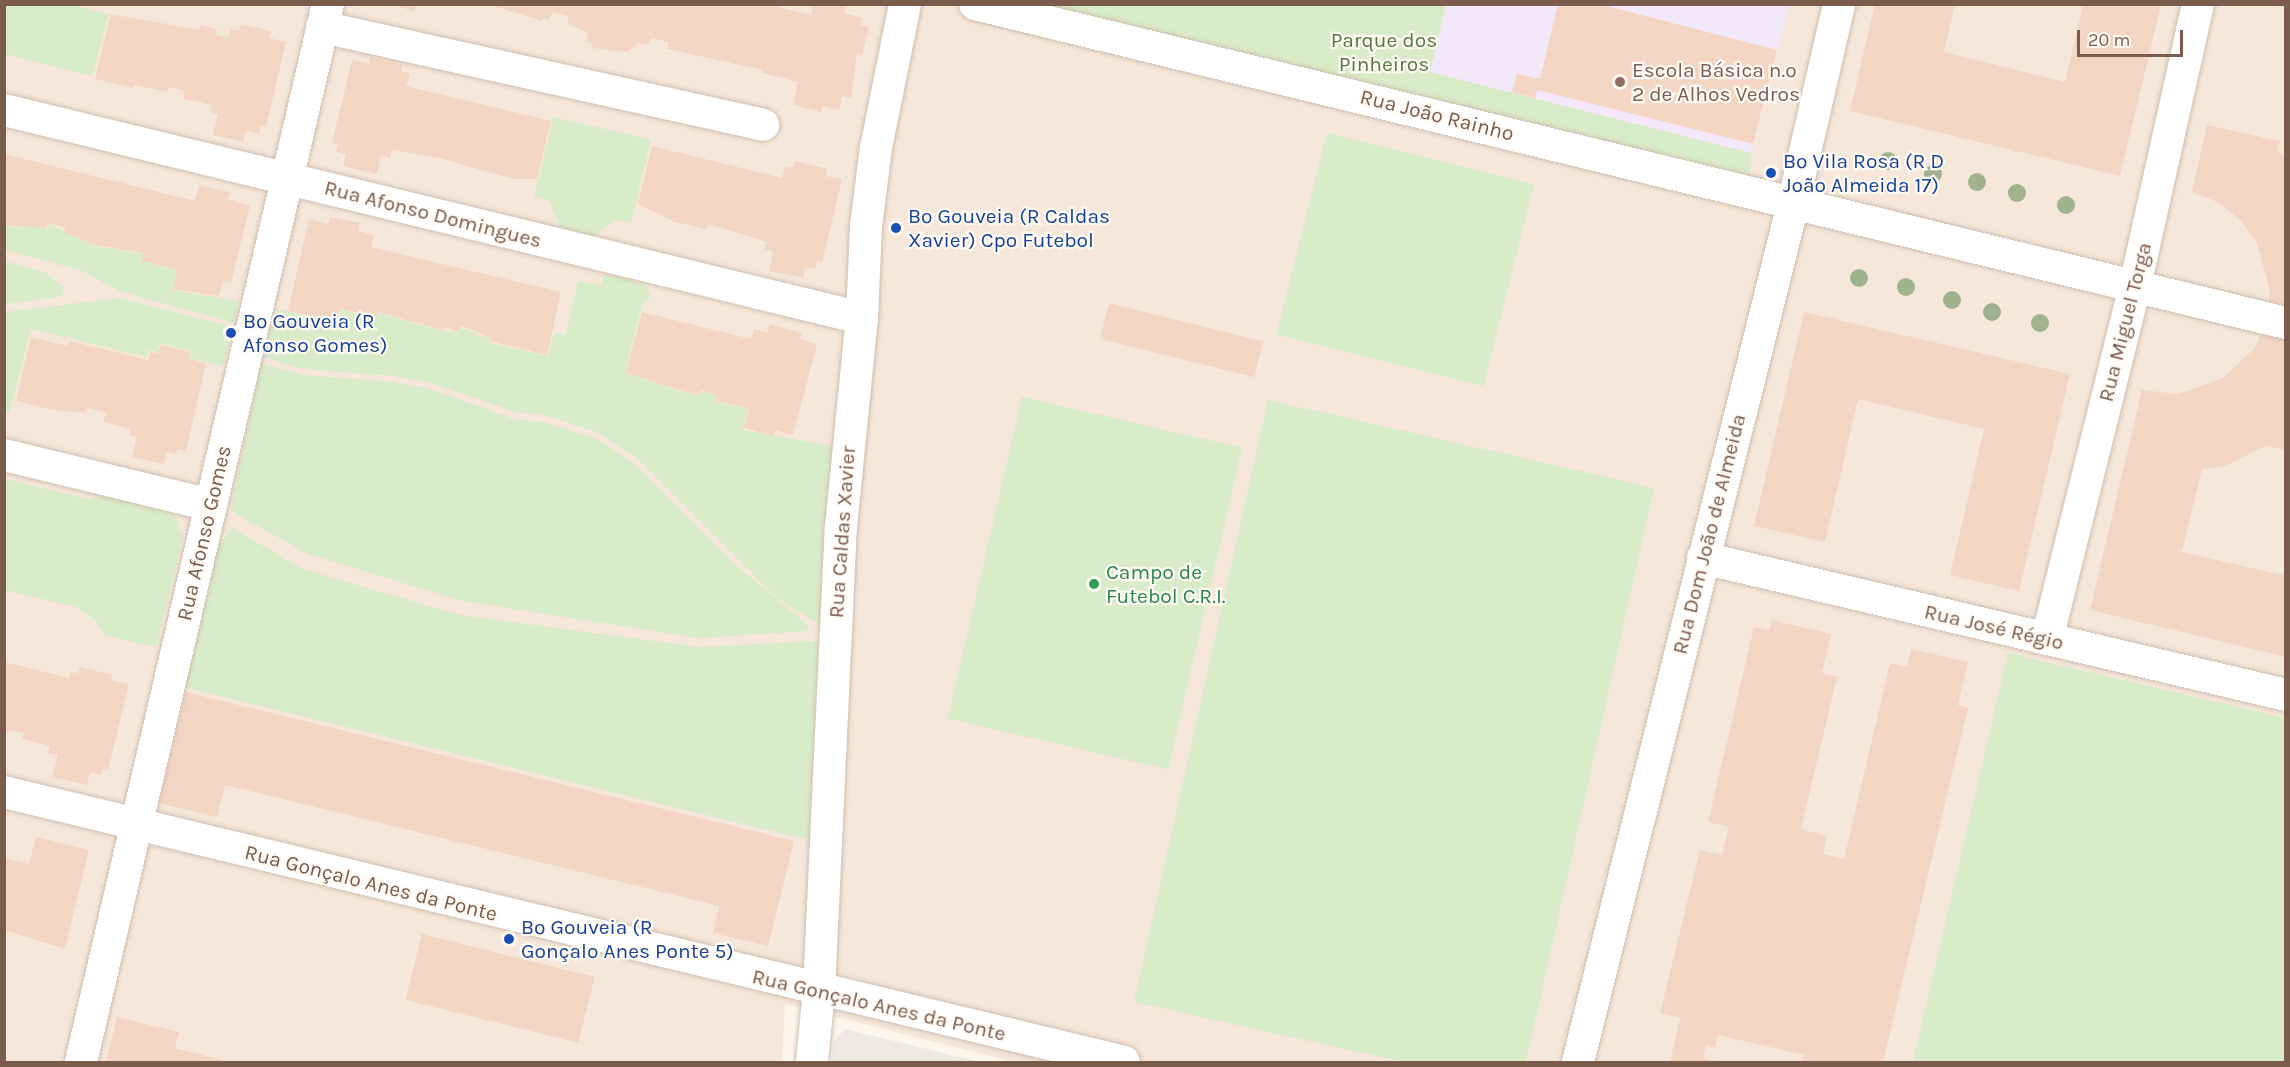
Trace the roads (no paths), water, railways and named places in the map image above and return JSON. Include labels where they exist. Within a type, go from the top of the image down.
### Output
[{"type":"street","name":"Rua Caldas Xavier","points":[[812,1062],[819,990],[841,527],[862,318],[872,170],[905,4]]},
{"type":"street","name":"Rua João Rainho","points":[[975,4],[2286,323]]},
{"type":"street","name":"Rua Dom João de Almeida","points":[[1578,1062],[1793,204],[1839,4]]},
{"type":"street","name":"Rua Miguel Torga","points":[[2047,639],[2135,286],[2198,4]]},
{"type":"street","points":[[325,16],[764,125]]},
{"type":"street","name":"Rua Afonso Gomes","points":[[81,1062],[325,16]]},
{"type":"street","name":"Rua Afonso Domingues","points":[[4,110],[862,318]]},
{"type":"street","points":[[4,455],[211,505]]},
{"type":"street","name":"Rua José Régio","points":[[1703,558],[2286,695]]},
{"type":"street","name":"Rua Gonçalo Anes da Ponte","points":[[4,792],[1124,1062]]},
{"type":"place","name":"Escola Básica n.º 2 de Alhos Vedros","points":[[1620,82]]},
{"type":"place","name":"Bº Vila Rosa (R D João Almeida 17)","points":[[1771,173]]},
{"type":"place","name":"Bº Gouveia (R Caldas Xavier) Cpo Futebol","points":[[896,228]]},
{"type":"place","name":"Bº Gouveia (R Afonso Gomes)","points":[[231,333]]},
{"type":"place","name":"Campo de Futebol C.R.I.","points":[[1094,584]]},
{"type":"place","name":"Bº Gouveia (R Gonçalo Anes Ponte 5)","points":[[509,939]]},
{"type":"park label","name":"Parque dos Pinheiros","points":[[1384,52]]}]
